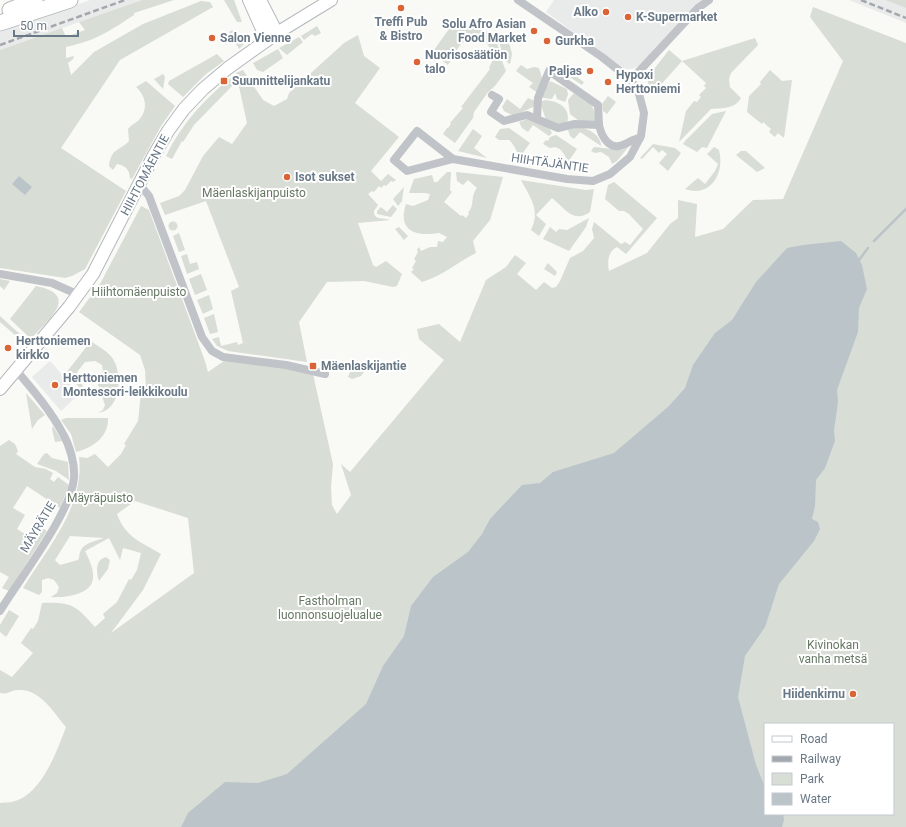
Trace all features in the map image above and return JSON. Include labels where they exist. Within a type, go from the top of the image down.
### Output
[{"type":"highway","points":[[0,14],[36,0]]},
{"type":"highway","points":[[0,23],[70,0]]},
{"type":"street","points":[[249,0],[272,36]]},
{"type":"street","points":[[260,0],[272,36]]},
{"type":"street","name":"HIIHTOMÄENTIE","points":[[0,389],[79,295],[93,274],[166,135],[184,110],[213,80],[272,36],[331,0]]},
{"type":"street","name":"HIIHTÄJÄNTIE","points":[[453,159],[417,131],[394,160],[407,171],[453,159],[567,179],[594,181],[610,174],[620,167],[630,157],[640,138],[644,113],[639,94],[631,80],[602,57],[518,0]]},
{"type":"street","points":[[631,80],[698,8],[709,0]]},
{"type":"street","points":[[537,118],[538,98],[549,71],[598,105],[599,125],[602,137],[612,145],[619,146],[633,139],[640,138]]},
{"type":"street","points":[[492,95],[499,99],[491,112],[504,121],[527,115],[558,128],[575,124],[599,125]]},
{"type":"street","points":[[140,184],[149,196],[202,337],[212,351],[223,357],[272,362],[325,374]]},
{"type":"street","points":[[0,274],[52,283],[79,295]]},
{"type":"street","name":"MÄYRÄTIE","points":[[0,611],[59,518],[71,490],[74,477],[72,455],[64,435],[16,370]]},
{"type":"shaded area","points":[[90,0],[142,0],[0,50],[0,32]]},
{"type":"shaded area","name":"K-Supermarket","points":[[554,0],[702,0],[639,66],[632,69],[625,69],[546,12]]},
{"type":"shaded area","points":[[849,0],[885,0],[906,8],[906,23]]},
{"type":"shaded area","name":"Herttoniemen Montessori-leikkikoulu","points":[[50,361],[79,394],[61,411],[32,377]]},
{"type":"green space","points":[[142,0],[174,0],[134,13],[134,15],[102,35],[66,47],[66,58],[74,56],[68,63],[71,75],[94,52],[143,24],[201,1],[210,2],[213,7],[120,60],[61,148],[126,191],[85,269],[65,278],[0,268],[0,50],[62,28],[66,37],[85,30],[79,22]]},
{"type":"green space","points":[[224,0],[234,0],[242,22],[237,22]]},
{"type":"green space","points":[[885,0],[906,0],[906,8]]},
{"type":"green space","points":[[813,7],[906,43],[906,827],[0,827],[0,803],[12,802],[25,797],[41,780],[53,759],[66,727],[46,702],[33,693],[26,690],[18,690],[0,693],[0,670],[12,677],[33,653],[21,643],[31,628],[33,629],[38,621],[42,603],[60,603],[72,606],[95,627],[105,618],[103,614],[117,602],[129,579],[131,580],[137,570],[141,553],[123,548],[120,560],[109,538],[85,551],[90,561],[93,578],[91,584],[83,592],[70,596],[51,597],[57,593],[59,587],[54,580],[48,578],[42,580],[42,592],[39,595],[23,588],[53,542],[70,510],[76,493],[79,475],[79,457],[87,458],[95,454],[108,467],[121,454],[126,445],[124,444],[138,421],[141,393],[143,393],[143,388],[146,388],[145,370],[140,355],[79,312],[100,284],[141,206],[149,210],[208,372],[224,361],[278,367],[313,374],[333,464],[331,487],[332,505],[337,514],[351,495],[341,464],[350,472],[444,360],[419,339],[417,329],[439,324],[460,342],[486,280],[506,267],[515,255],[526,263],[517,274],[536,290],[544,282],[552,288],[556,287],[570,258],[583,251],[594,238],[592,229],[594,222],[621,244],[625,242],[630,245],[643,229],[629,214],[624,211],[619,211],[605,199],[608,185],[614,182],[657,218],[626,254],[617,247],[612,251],[608,261],[609,271],[647,253],[670,224],[678,218],[678,200],[697,204],[695,237],[723,229],[753,200],[783,199],[843,61],[810,17]],"holes":[[[135,501],[188,518],[194,573],[111,633],[143,590],[161,554],[134,538],[120,522],[117,514]],[[70,536],[104,538],[85,545],[81,550],[78,560],[60,565],[55,560]]]},
{"type":"green space","points":[[317,26],[321,33],[315,36],[312,34],[304,40],[301,36]]},
{"type":"green space","points":[[478,28],[486,31],[495,39],[506,71],[495,86],[488,92],[474,112],[473,118],[455,143],[443,134],[463,108],[461,107],[490,69],[489,68],[495,55],[481,35],[475,33],[460,45],[448,65],[440,59],[437,63],[429,57],[449,29]]},
{"type":"green space","points":[[233,30],[240,35],[245,34],[246,42],[239,49],[229,32]]},
{"type":"green space","points":[[497,31],[505,36],[507,35],[512,54],[510,64],[505,59],[501,50]]},
{"type":"green space","name":"Mäenlaskijanpuisto","points":[[358,35],[364,56],[380,68],[355,103],[399,137],[371,171],[381,181],[388,174],[396,180],[393,182],[391,181],[386,186],[384,185],[381,188],[379,186],[374,192],[372,191],[368,194],[378,205],[374,211],[374,214],[379,218],[390,220],[358,223],[373,265],[376,267],[386,261],[402,274],[397,286],[393,287],[364,281],[327,282],[299,322],[307,362],[228,351],[217,346],[212,339],[219,337],[221,346],[237,342],[238,345],[243,343],[231,291],[239,287],[206,201],[165,215],[160,203],[179,196],[185,190],[203,156],[219,137],[232,144],[247,123],[236,73],[243,70],[263,100],[274,106],[287,99],[289,93],[344,43]]},
{"type":"green space","points":[[299,37],[303,42],[287,55],[279,48]]},
{"type":"green space","points":[[755,38],[758,45],[731,73],[729,79],[730,87],[741,98],[738,102],[732,106],[711,109],[679,142],[686,111],[694,101],[697,102],[701,97],[699,95],[706,88],[704,86],[706,83],[682,61]]},
{"type":"green space","points":[[278,49],[283,58],[263,72],[257,70],[253,63]]},
{"type":"green space","points":[[669,50],[682,61],[657,89],[650,91],[647,78]]},
{"type":"green space","points":[[217,54],[224,61],[206,74],[183,97],[168,84],[169,81]]},
{"type":"green space","points":[[521,65],[527,69],[534,67],[539,68],[542,78],[538,93],[529,87],[533,83],[516,71]]},
{"type":"green space","points":[[564,69],[584,82],[582,85],[562,72]]},
{"type":"green space","points":[[770,70],[782,81],[792,80],[784,138],[778,133],[775,137],[769,132],[771,129],[747,112],[749,96],[761,84],[760,82]]},
{"type":"green space","points":[[163,74],[165,77],[163,89],[154,79]]},
{"type":"green space","points":[[231,78],[234,82],[232,86],[194,125],[183,142],[182,141],[172,159],[166,156],[186,123],[194,113]]},
{"type":"green space","points":[[146,81],[175,106],[161,126],[132,179],[130,178],[129,172],[125,167],[117,164],[113,170],[109,166],[110,160],[116,150],[129,141],[128,129],[138,121],[144,112],[144,99],[136,87]]},
{"type":"green space","points":[[550,81],[567,89],[568,95],[565,102],[557,99],[555,93],[552,99],[543,98],[541,96]]},
{"type":"green space","points":[[574,93],[590,103],[594,110],[596,121],[579,121],[570,114],[568,100]]},
{"type":"green space","points":[[608,96],[616,102],[607,114],[603,111],[602,104]]},
{"type":"green space","points":[[528,98],[535,101],[535,106],[514,116],[504,111],[502,107],[507,99],[520,109]]},
{"type":"green space","points":[[546,100],[560,104],[566,110],[568,118],[567,124],[557,125],[546,120],[541,105],[542,101]]},
{"type":"green space","points":[[726,111],[707,148],[702,147],[697,152],[683,144],[712,114]]},
{"type":"green space","points":[[528,119],[548,126],[552,133],[549,136],[533,125],[528,132],[522,128],[519,122]]},
{"type":"green space","points":[[578,127],[586,129],[596,135],[601,146],[580,132],[574,139],[570,136],[568,130]]},
{"type":"green space","points":[[509,128],[530,143],[522,154],[524,156],[522,159],[509,140],[499,140],[495,137],[500,129]]},
{"type":"green space","points":[[473,129],[482,136],[474,148],[487,158],[458,151]]},
{"type":"green space","points":[[556,135],[577,149],[568,162],[559,149],[553,147],[550,148],[543,144],[546,140],[548,141],[550,137]]},
{"type":"green space","points":[[653,144],[675,148],[681,153],[668,171],[659,163],[667,154],[662,150],[659,153],[653,147],[642,159],[640,158]]},
{"type":"green space","points":[[630,145],[617,161],[612,164],[609,157],[601,152],[595,153],[591,151],[594,147],[622,150]]},
{"type":"green space","points":[[714,147],[719,150],[720,167],[714,182],[709,187],[702,190],[694,191],[685,189],[698,178],[705,184],[715,171],[718,164],[707,154]]},
{"type":"green space","points":[[741,151],[746,151],[765,168],[757,172],[736,155]]},
{"type":"green space","points":[[447,172],[451,172],[450,190],[452,192],[444,202],[461,216],[462,215],[466,218],[469,214],[468,213],[477,188],[468,180],[463,185],[457,181],[456,172],[503,177],[490,220],[473,241],[476,253],[443,273],[422,282],[411,272],[414,269],[412,268],[416,261],[414,259],[418,252],[417,250],[419,247],[421,251],[430,247],[437,247],[438,241],[443,242],[447,237],[439,233],[423,234],[410,230],[406,226],[404,220],[406,204],[413,206],[428,200],[430,194],[409,193],[414,179],[432,175],[434,182],[437,182]]},
{"type":"green space","points":[[521,180],[586,190],[594,189],[590,212],[579,216],[574,215],[565,210],[552,198],[536,215],[546,224],[539,236],[531,230],[534,223],[535,210],[531,198]]},
{"type":"green space","points":[[404,187],[402,201],[398,206],[393,199]]},
{"type":"green space","points":[[393,205],[397,209],[391,217],[377,214],[377,211],[381,207],[387,212]]},
{"type":"green space","points":[[589,218],[586,227],[569,251],[543,239],[550,227],[556,232],[559,229],[567,230]]},
{"type":"green space","points":[[173,221],[178,226],[173,231],[168,226]]},
{"type":"green space","points":[[399,227],[408,236],[404,240],[395,229]]},
{"type":"green space","points":[[179,233],[185,250],[179,252],[173,236]]},
{"type":"green space","points":[[187,254],[190,264],[197,262],[199,269],[187,274],[181,256]]},
{"type":"green space","points":[[548,263],[557,272],[555,276],[544,269]]},
{"type":"green space","points":[[201,274],[207,290],[195,295],[189,279]]},
{"type":"green space","points":[[0,279],[10,281],[4,290],[0,286]]},
{"type":"green space","points":[[36,286],[49,290],[57,295],[59,302],[57,309],[52,316],[31,339],[10,319]]},
{"type":"green space","points":[[209,295],[213,309],[203,314],[197,300]]},
{"type":"green space","points":[[214,314],[218,332],[210,334],[204,318]]},
{"type":"green space","points":[[0,316],[24,338],[22,341],[0,322]]},
{"type":"green space","points":[[91,341],[111,356],[116,366],[119,382],[118,391],[111,406],[98,413],[103,410],[105,405],[96,379],[103,371],[102,365],[95,361],[85,362],[77,372],[82,383],[85,397],[80,388],[66,373]]},
{"type":"green space","points":[[367,362],[372,362],[361,376],[352,379],[348,377],[350,372]]},
{"type":"green space","points":[[26,393],[45,415],[38,420],[32,429]]},
{"type":"green space","points":[[66,418],[108,418],[108,425],[103,436],[98,441],[88,448],[76,452],[71,434],[61,420]]},
{"type":"green space","points":[[53,426],[62,441],[55,442],[52,429]]},
{"type":"green space","points":[[9,440],[15,444],[18,451],[16,454],[35,467],[46,469],[53,473],[50,479],[54,482],[58,477],[69,485],[60,508],[27,486],[13,508],[25,515],[17,529],[31,538],[39,526],[47,531],[9,591],[2,588],[9,577],[0,572],[0,446]]},
{"type":"green space","points":[[47,453],[52,458],[68,462],[69,480],[56,471],[37,464],[44,454]]},
{"type":"green space","points":[[106,557],[110,560],[108,569],[99,581],[97,567],[100,561]]},
{"type":"green space","points":[[9,610],[19,616],[6,637],[0,632],[0,625]]},
{"type":"water","points":[[19,176],[32,187],[25,195],[12,184]]},
{"type":"water","points":[[841,241],[856,253],[862,265],[867,289],[859,308],[858,332],[837,390],[838,402],[834,430],[835,441],[825,468],[816,480],[815,506],[812,519],[818,522],[820,529],[814,541],[779,584],[765,627],[745,656],[738,697],[756,765],[764,785],[764,815],[783,815],[784,820],[782,827],[181,827],[188,813],[225,782],[258,783],[287,774],[366,704],[383,666],[404,636],[411,606],[433,577],[468,552],[482,534],[490,519],[522,485],[540,483],[553,472],[614,453],[669,406],[685,388],[693,365],[715,333],[732,320],[756,282],[787,248]]},
{"type":"waterway","points":[[874,241],[906,209]]},
{"type":"waterway","points":[[859,260],[868,248]]},
{"type":"railway","points":[[0,45],[125,0]]},
{"type":"railway","points":[[861,0],[906,18]]},
{"type":"place","name":"Treffi Pub & Bistro","points":[[401,8]]},
{"type":"place","name":"Alko","points":[[606,12]]},
{"type":"place","name":"K-Supermarket","points":[[628,17]]},
{"type":"place","name":"Solu Afro Asian Food Market","points":[[534,31]]},
{"type":"place","name":"Salon Vienne","points":[[212,38]]},
{"type":"place","name":"Gurkha","points":[[547,41]]},
{"type":"place","name":"Nuorisosäätiön talo","points":[[417,62]]},
{"type":"place","name":"Paljas","points":[[590,71]]},
{"type":"place","name":"Suunnittelijankatu","points":[[224,81]]},
{"type":"place","name":"Hypoxi Herttoniemi","points":[[608,82]]},
{"type":"place","name":"Isot sukset","points":[[287,177]]},
{"type":"place","name":"Herttoniemen kirkko","points":[[8,348]]},
{"type":"place","name":"Mäenlaskijantie","points":[[313,366]]},
{"type":"place","name":"Herttoniemen Montessori-leikkikoulu","points":[[55,385]]},
{"type":"place","name":"Hiidenkirnu","points":[[853,694]]},
{"type":"park label","name":"Hiihtomäenpuisto","points":[[139,292]]},
{"type":"park label","name":"Mäyräpuisto","points":[[100,498]]},
{"type":"park label","name":"Fastholman luonnonsuojelualue","points":[[330,608]]},
{"type":"park label","name":"Kivinokan vanha metsä","points":[[833,652]]}]
